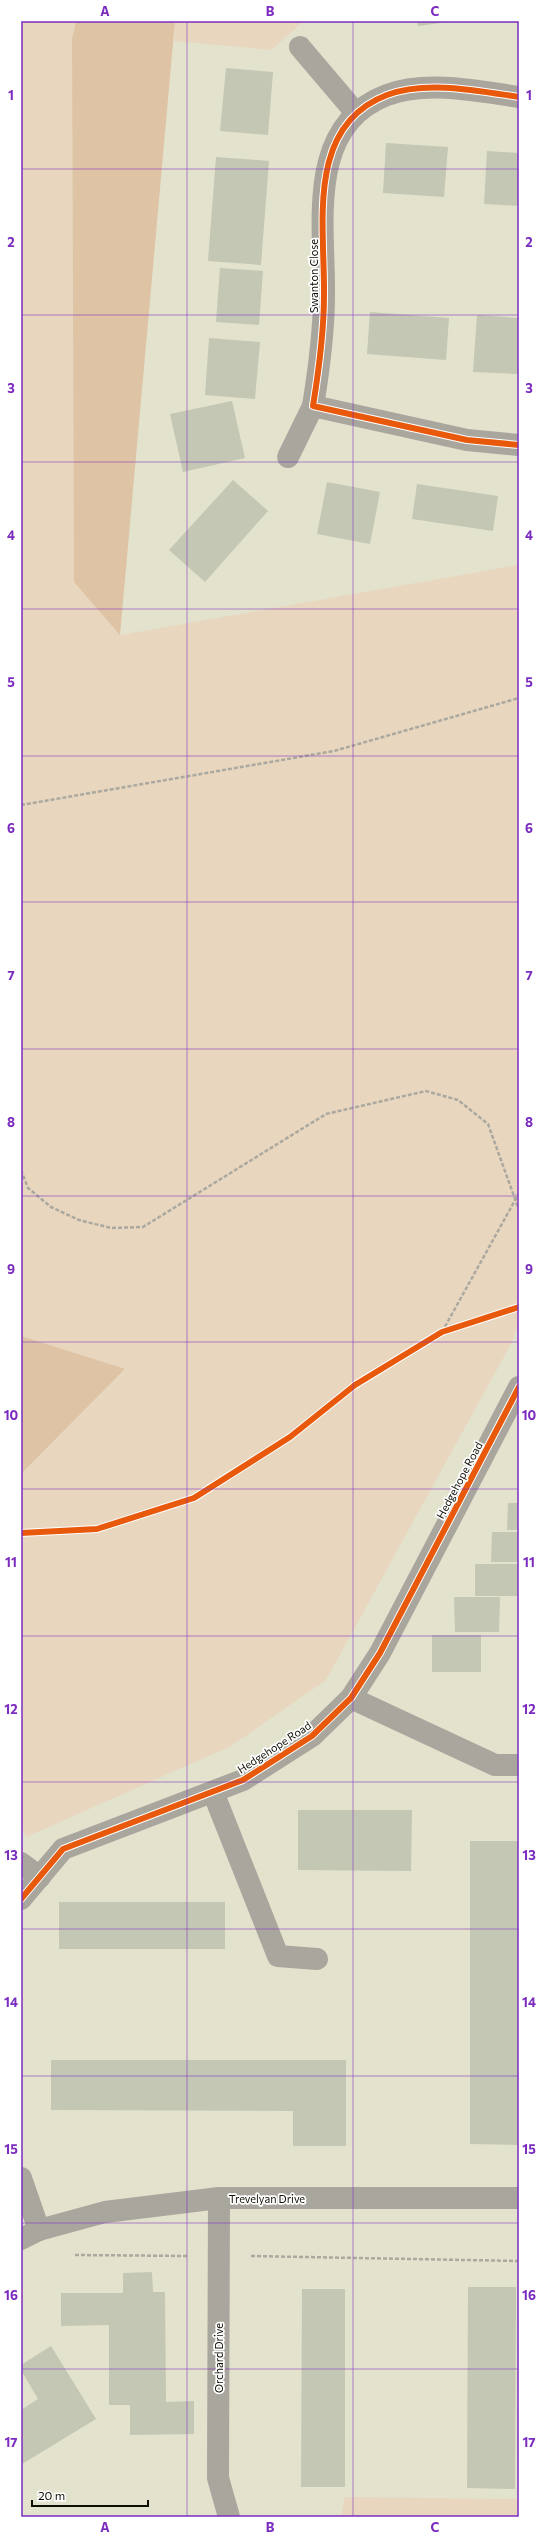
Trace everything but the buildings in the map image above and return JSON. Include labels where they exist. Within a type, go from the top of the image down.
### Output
[{"type":"street","points":[[300,47],[356,113]]},
{"type":"street","name":"Swanton Close","points":[[288,456],[313,406],[321,360],[324,302],[322,228],[326,167],[337,139],[356,113],[387,95],[413,90],[459,88],[519,97]]},
{"type":"street","points":[[313,406],[468,440],[519,445]]},
{"type":"street","name":"Hedgehope Road","points":[[21,1899],[63,1849],[243,1780],[312,1736],[350,1698],[380,1653],[519,1387]]},
{"type":"street","points":[[350,1698],[495,1765],[519,1765]]},
{"type":"street","points":[[213,1792],[278,1956],[317,1959]]},
{"type":"street","points":[[21,1863],[40,1877]]},
{"type":"street","points":[[21,2178],[30,2234]]},
{"type":"street","name":"Trevelyan Drive","points":[[30,2234],[105,2212],[219,2198],[519,2198]]},
{"type":"street","name":"Orchard Drive","points":[[219,2198],[218,2478],[229,2517]]},
{"type":"path","points":[[21,805],[334,751],[519,698]]},
{"type":"path","points":[[21,1170],[28,1188],[51,1207],[78,1220],[111,1228],[143,1227],[326,1114],[426,1091],[458,1100],[488,1124],[519,1210]]},
{"type":"path","points":[[442,1332],[519,1193]]},
{"type":"path","points":[[436,1336],[449,1330]]},
{"type":"path","points":[[30,2234],[70,2255],[519,2261]]},
{"type":"shaded area","points":[[21,21],[76,21],[72,39],[74,582],[121,635],[519,565],[519,1322],[512,1342],[326,1680],[231,1746],[26,1837],[21,1824],[21,1474],[125,1370],[21,1336]]},
{"type":"shaded area","points":[[76,21],[175,21],[120,635],[74,582],[72,39]]},
{"type":"shaded area","points":[[175,21],[304,21],[271,50],[174,41]]},
{"type":"shaded area","points":[[21,1336],[125,1369],[21,1474]]},
{"type":"shaded area","points":[[345,2497],[519,2499],[519,2517],[341,2517]]},
{"type":"cycle path","points":[[519,97],[453,88],[418,88],[387,95],[361,110],[343,130],[331,154],[325,181],[323,210],[323,323],[313,406],[467,440],[519,445]]},
{"type":"cycle path","points":[[21,1533],[97,1529],[194,1498],[290,1437],[355,1385],[442,1332],[519,1307]]},
{"type":"cycle path","points":[[21,1899],[63,1849],[243,1780],[312,1736],[351,1698],[380,1653],[519,1387]]}]
